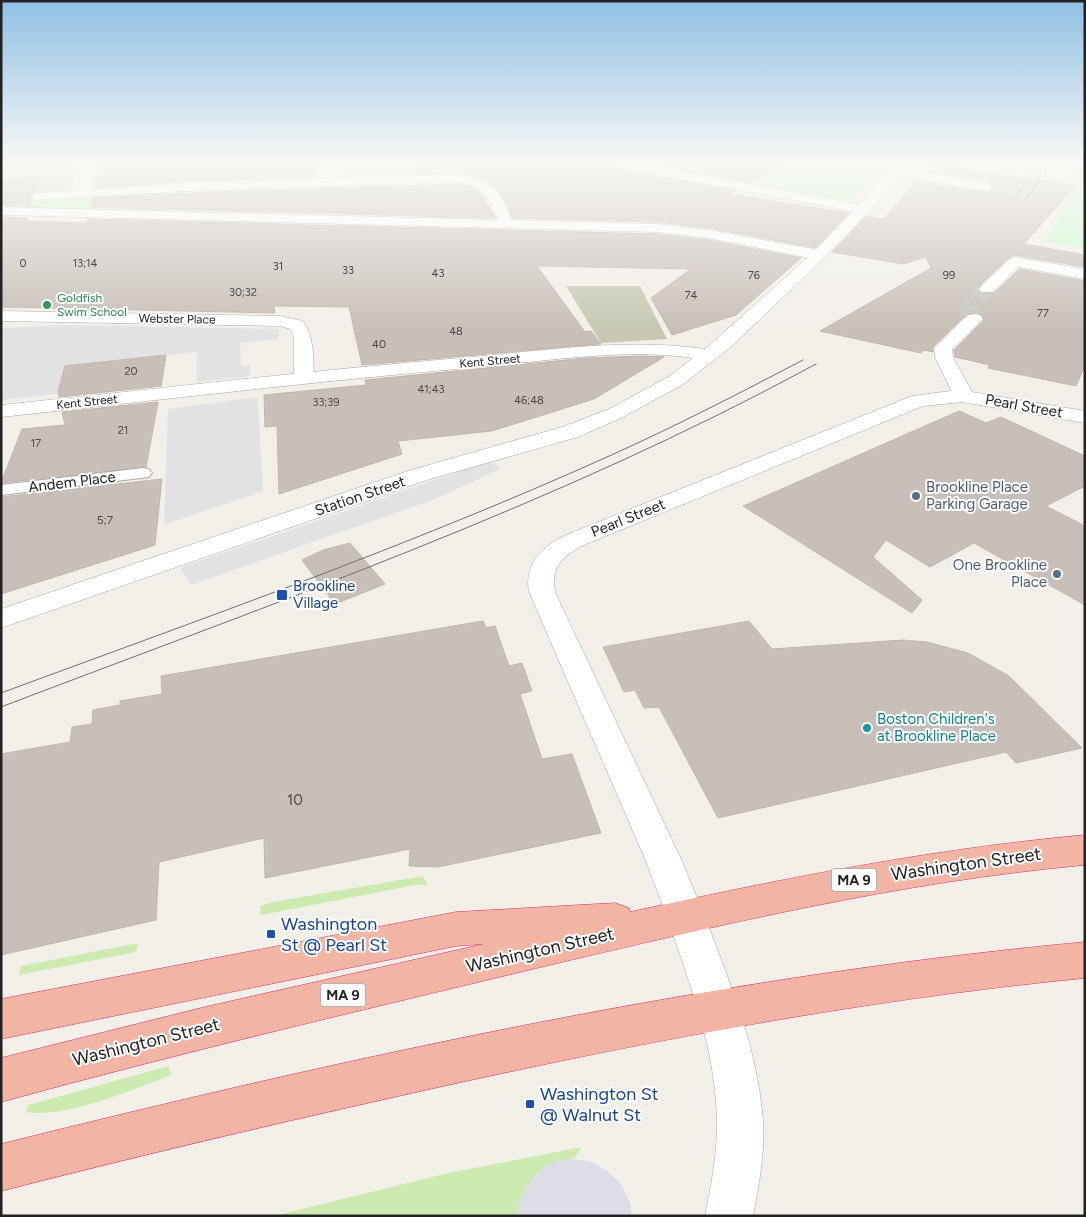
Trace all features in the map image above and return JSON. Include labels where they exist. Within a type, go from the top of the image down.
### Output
[{"type":"highway","name":"Washington Street","points":[[1,1080],[180,1032],[828,885],[979,860],[1085,850]]},
{"type":"highway","points":[[1,1019],[456,928],[686,916]]},
{"type":"highway","points":[[1,1168],[253,1107],[548,1041],[846,988],[980,970],[1085,960]]},
{"type":"street","points":[[335,220],[682,231],[819,255]]},
{"type":"street","points":[[505,220],[507,224]]},
{"type":"street","points":[[709,355],[819,255],[851,220]]},
{"type":"street","points":[[987,289],[1015,262],[1085,274]]},
{"type":"street","name":"Webster Place","points":[[1,316],[280,321],[297,325],[303,338],[304,379]]},
{"type":"street","points":[[964,396],[943,352],[946,345],[974,319]]},
{"type":"street","name":"Kent Street","points":[[1,411],[304,379],[630,349],[668,349],[709,355]]},
{"type":"street","name":"Station Street","points":[[1,619],[419,475],[595,422],[675,381],[709,355]]},
{"type":"street","name":"Pearl Street","points":[[729,1216],[740,1123],[736,1090],[719,1010],[686,916],[663,859],[542,592],[539,580],[542,566],[556,550],[570,542],[907,404],[930,397],[964,396],[1085,416]]},
{"type":"lane","name":"Andem Place","points":[[1,490],[143,474]]},
{"type":"shaded area","points":[[566,286],[640,286],[667,339],[601,343]]},
{"type":"shaded area","points":[[64,325],[279,329],[278,339],[240,343],[241,366],[250,365],[250,376],[197,382],[197,352],[66,366],[58,394],[1,400],[1,328]]},
{"type":"shaded area","points":[[258,397],[263,491],[164,525],[168,409]]},
{"type":"shaded area","points":[[490,461],[501,469],[435,499],[191,585],[180,568]]},
{"type":"shaded area","points":[[566,1159],[590,1161],[606,1170],[621,1184],[630,1202],[632,1216],[517,1216],[520,1200],[529,1182],[549,1164]]},
{"type":"green space","points":[[1058,220],[1085,220],[1085,248],[1046,242]]},
{"type":"green space","points":[[423,876],[428,885],[415,885],[261,915],[260,906],[273,902]]},
{"type":"green space","points":[[138,943],[136,952],[19,975],[21,966]]},
{"type":"green space","points":[[169,1066],[171,1075],[99,1101],[60,1111],[26,1112],[28,1105]]},
{"type":"green space","points":[[581,1147],[574,1159],[552,1163],[535,1176],[523,1195],[517,1216],[274,1216],[444,1174]]},
{"type":"building","points":[[1,220],[87,223],[88,220],[118,220],[657,234],[709,240],[801,258],[736,315],[672,335],[651,298],[691,269],[537,266],[585,332],[591,331],[601,344],[362,365],[349,307],[274,306],[275,313],[1,307]]},
{"type":"building","points":[[578,220],[843,220],[816,248],[709,228],[657,222]]},
{"type":"building","points":[[863,220],[1045,220],[1024,244],[1085,255],[1085,267],[1014,255],[980,285],[977,290],[981,294],[994,293],[1019,269],[1085,281],[1085,365],[1076,386],[988,368],[990,365],[955,357],[954,350],[984,320],[980,313],[967,314],[933,347],[933,352],[924,350],[921,353],[820,331],[931,268],[926,257],[903,264],[832,252]]},
{"type":"building","points":[[166,355],[161,386],[59,397],[58,392],[65,366]]},
{"type":"building","points":[[664,357],[594,399],[492,431],[398,441],[402,454],[279,494],[277,426],[265,427],[264,395],[366,385],[365,380],[586,358]]},
{"type":"building","points":[[158,402],[146,467],[1,483],[22,429],[65,425],[62,412]]},
{"type":"building","name":"Brookline Place Parking Garage","points":[[959,411],[986,423],[1001,417],[1085,456],[1085,486],[1046,506],[1085,526],[1085,605],[974,543],[930,567],[886,540],[873,557],[922,600],[912,613],[743,506]]},
{"type":"building","points":[[162,479],[155,545],[1,594],[1,497]]},
{"type":"building","points":[[350,543],[385,584],[335,604],[302,560],[323,550]]},
{"type":"building","points":[[483,621],[486,628],[495,626],[509,666],[522,663],[532,691],[520,694],[542,759],[572,754],[601,833],[438,867],[409,866],[410,849],[265,878],[264,838],[159,862],[156,920],[1,955],[1,754],[70,742],[72,727],[92,724],[93,710],[120,705],[120,701],[162,694],[161,676]]},
{"type":"building","name":"Boston Children's at Brookline Place","points":[[749,621],[772,649],[903,640],[927,642],[968,653],[1009,676],[1082,748],[1016,763],[1006,752],[718,818],[659,707],[644,708],[635,690],[624,692],[603,647]]},
{"type":"tunnel","points":[[974,319],[969,307],[987,289]]},
{"type":"tram line","points":[[1,693],[382,551],[532,490],[632,446],[803,360]]},
{"type":"tram line","points":[[1,707],[311,590],[517,507],[718,415],[816,364]]},
{"type":"place","name":"Goldfish Swim School","points":[[47,305]]},
{"type":"place","name":"Brookline Place Parking Garage","points":[[916,496]]},
{"type":"place","name":"One Brookline Place","points":[[1057,574]]},
{"type":"place","name":"Brookline Village","points":[[282,595]]},
{"type":"place","name":"Boston Children's at Brookline Place","points":[[867,728]]},
{"type":"place","name":"Washington St @ Pearl St","points":[[271,934]]},
{"type":"place","name":"Washington St @ Walnut St","points":[[530,1104]]}]
